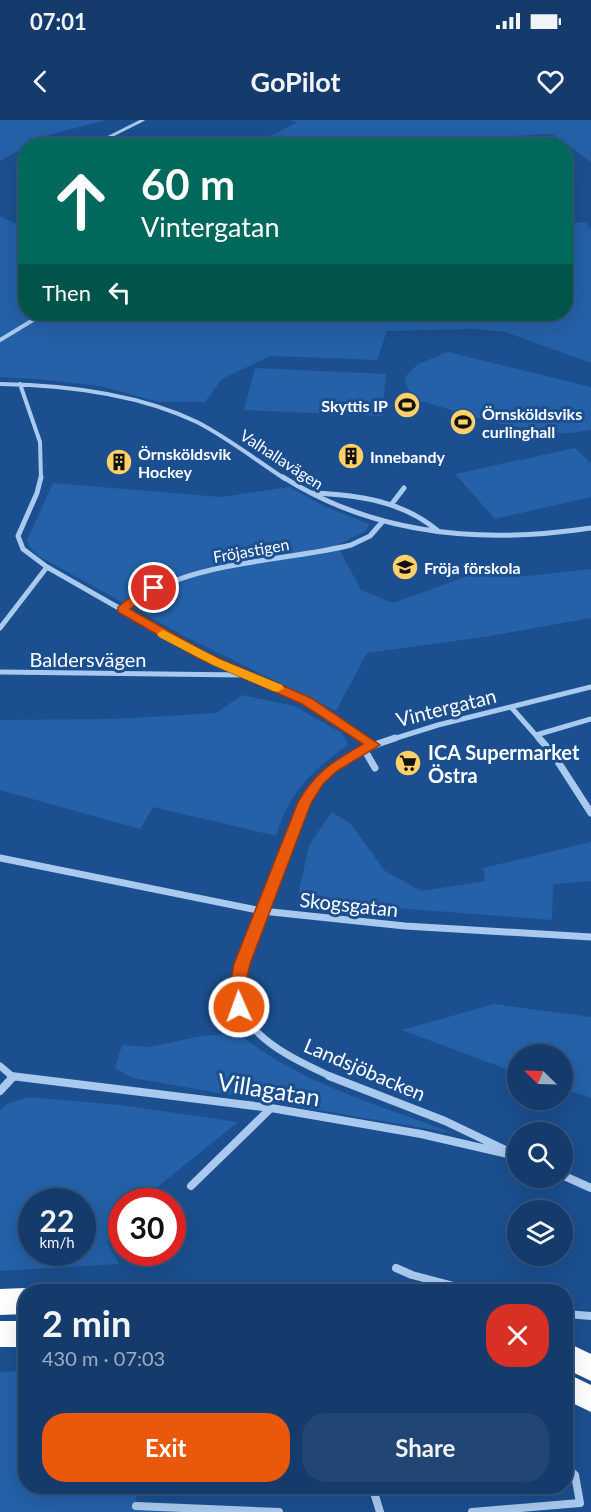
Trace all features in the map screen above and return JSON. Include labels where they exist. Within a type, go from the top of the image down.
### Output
[{"type":"highway","points":[[0,1302],[18,1301]]},
{"type":"highway","points":[[0,1334],[18,1334]]},
{"type":"highway","points":[[573,1359],[591,1368]]},
{"type":"highway","points":[[573,1390],[591,1400]]},
{"type":"street","points":[[107,138],[142,120]]},
{"type":"street","points":[[0,340],[31,321]]},
{"type":"street","name":"Valhallavägen","points":[[0,384],[77,389],[176,413],[230,440],[310,493],[350,511],[384,521],[438,531],[509,537],[563,533],[591,528]]},
{"type":"street","name":"Baldersvägen","points":[[20,384],[36,425],[41,446],[41,481],[19,539],[23,549],[47,567],[172,640],[307,701],[373,745]]},
{"type":"street","points":[[391,506],[404,488]]},
{"type":"street","points":[[310,493],[362,497],[428,520],[438,531]]},
{"type":"street","name":"Fröjastigen","points":[[122,610],[146,591],[180,579],[351,545],[370,536],[384,521]]},
{"type":"street","points":[[0,628],[47,567]]},
{"type":"street","name":"Baldersvägen","points":[[0,672],[248,675]]},
{"type":"street","name":"Vintergatan","points":[[262,911],[297,819],[313,789],[333,767],[364,749],[404,734],[591,687]]},
{"type":"street","points":[[511,707],[553,754],[591,813]]},
{"type":"street","points":[[536,735],[591,719]]},
{"type":"street","points":[[364,749],[375,768]]},
{"type":"street","name":"Skogsgatan","points":[[0,858],[262,911],[405,926],[591,937]]},
{"type":"street","name":"Landsjöbacken","points":[[262,911],[242,964],[235,995],[242,1013],[253,1028],[267,1041],[312,1067],[439,1118],[507,1151]]},
{"type":"street","points":[[0,1066],[13,1077],[0,1091]]},
{"type":"street","name":"Villagatan","points":[[13,1077],[98,1085],[271,1108],[421,1134],[507,1154]]},
{"type":"street","points":[[191,1186],[271,1108]]},
{"type":"street","points":[[573,1180],[591,1188]]},
{"type":"street","points":[[396,1268],[412,1275],[446,1284]]},
{"type":"street","points":[[573,1315],[591,1316]]},
{"type":"street","points":[[472,1512],[580,1503],[573,1473]]},
{"type":"street","points":[[374,1494],[380,1512]]},
{"type":"street","points":[[136,1506],[279,1512]]},
{"type":"shaded area","points":[[0,120],[106,120],[41,138],[18,138],[18,151],[0,161]]},
{"type":"shaded area","points":[[289,120],[591,120],[591,162],[573,149],[573,138],[558,138],[552,134],[514,136],[512,138],[280,138],[270,136],[298,122]]},
{"type":"shaded area","points":[[0,216],[18,225],[18,321],[573,321],[573,223],[586,222],[591,230],[591,363],[505,332],[474,329],[387,331],[377,360],[270,356],[222,379],[205,402],[159,402],[100,386],[0,377]]},
{"type":"shaded area","points":[[448,352],[591,387],[591,429],[573,433],[529,430],[417,400],[418,398],[407,387],[405,377],[418,364]]},
{"type":"shaded area","points":[[255,368],[386,374],[382,416],[244,410]]},
{"type":"shaded area","points":[[575,448],[591,463],[591,497],[495,519],[455,474]]},
{"type":"shaded area","points":[[53,483],[221,497],[289,487],[326,507],[369,524],[366,531],[337,545],[361,590],[393,603],[476,573],[527,576],[591,569],[591,618],[484,637],[367,653],[336,711],[184,636],[40,557],[31,549],[27,540]]},
{"type":"shaded area","points":[[242,695],[294,706],[342,733],[348,744],[319,767],[302,785],[286,809],[276,836],[153,807],[140,829],[0,790],[0,720],[114,719],[216,713]]},
{"type":"shaded area","points":[[332,812],[351,824],[385,871],[421,891],[485,881],[483,868],[591,842],[591,881],[553,884],[552,920],[383,907],[298,896],[309,845]]},
{"type":"shaded area","points":[[494,1004],[591,1017],[591,1098],[573,1092],[573,1044],[507,1044],[507,1069],[402,1030]]},
{"type":"shaded area","points":[[239,1033],[286,1066],[313,1079],[452,1133],[132,1078],[115,1068],[122,1045],[150,1047],[201,1036]]},
{"type":"shaded area","points":[[28,1097],[121,1105],[238,1122],[156,1188],[108,1188],[108,1265],[96,1265],[96,1188],[18,1188],[18,1266],[85,1266],[0,1271],[0,1110],[7,1104]]},
{"type":"shaded area","points":[[18,1371],[18,1494],[137,1494],[136,1506],[220,1512],[0,1512],[0,1372]]},
{"type":"slow traffic","points":[[163,634],[217,663],[278,688]]},
{"type":"place","name":"Skyttis IP","points":[[407,405]]},
{"type":"place","name":"Örnsköldsviks curlinghall","points":[[463,422]]},
{"type":"place","name":"Innebandy","points":[[351,456]]},
{"type":"place","name":"Örnsköldsvik Hockey","points":[[119,462]]},
{"type":"place","name":"Fröja förskola","points":[[405,567]]},
{"type":"place","name":"ICA Supermarket Östra","points":[[408,763]]},
{"type":"route","points":[[154,588],[122,610],[202,656],[307,701],[373,745],[333,767],[319,781],[305,802],[242,964],[235,995],[239,1007]]}]
